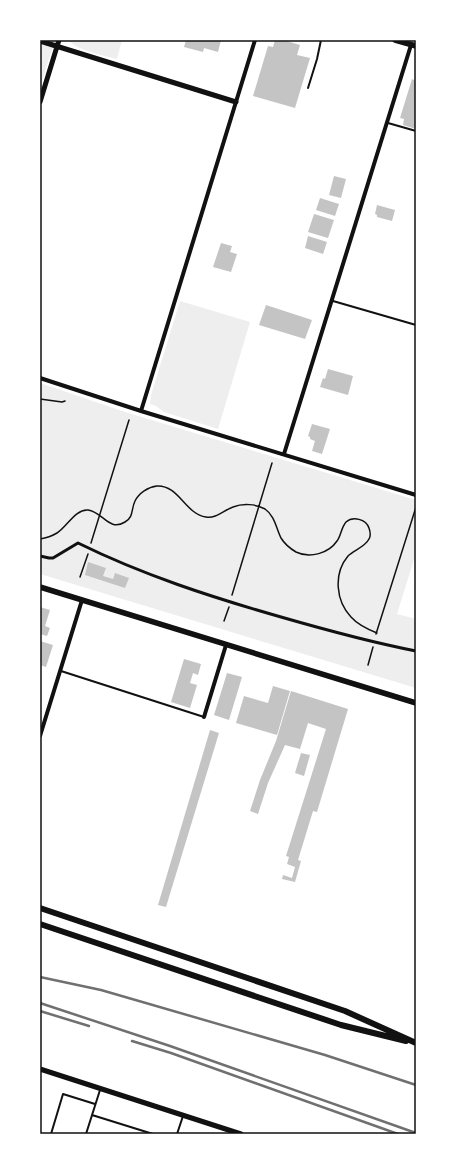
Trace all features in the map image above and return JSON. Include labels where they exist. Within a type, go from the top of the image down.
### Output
[{"type":"main road","points":[[395,40],[414,46]]},
{"type":"main road","points":[[40,587],[416,703]]},
{"type":"main road","points":[[40,908],[345,1011],[416,1044]]},
{"type":"main road","points":[[40,924],[341,1026],[416,1044]]},
{"type":"street","points":[[40,102],[59,40]]},
{"type":"street","points":[[141,411],[255,40]]},
{"type":"street","points":[[40,41],[236,102]]},
{"type":"street","points":[[284,454],[387,123],[414,46]]},
{"type":"street","points":[[40,378],[141,411],[416,495]]},
{"type":"street","points":[[40,556],[53,558],[78,543],[157,578],[230,603],[375,643],[416,651]]},
{"type":"street","points":[[40,736],[82,600]]},
{"type":"street","points":[[204,717],[226,645]]},
{"type":"street","points":[[40,1069],[241,1134]]},
{"type":"lane","points":[[308,88],[318,59],[320,40]]},
{"type":"lane","points":[[387,123],[416,131]]},
{"type":"lane","points":[[332,300],[416,325]]},
{"type":"lane","points":[[60,671],[204,717]]},
{"type":"lane","points":[[86,1134],[100,1089]]},
{"type":"lane","points":[[51,1134],[64,1094],[96,1104]]},
{"type":"lane","points":[[92,1115],[153,1134]]},
{"type":"lane","points":[[177,1134],[183,1115]]},
{"type":"path","points":[[40,399],[62,402],[65,401]]},
{"type":"path","points":[[80,577],[129,420]]},
{"type":"path","points":[[224,621],[272,463]]},
{"type":"path","points":[[40,539],[58,533],[76,515],[88,510],[114,525],[120,525],[132,516],[134,502],[138,496],[144,491],[155,486],[170,488],[192,512],[201,517],[209,518],[218,516],[234,506],[243,504],[259,507],[269,512],[274,519],[282,539],[288,546],[297,553],[309,555],[319,554],[330,548],[338,541],[342,528],[347,522],[356,519],[363,520],[368,525],[370,532],[369,539],[366,544],[348,556],[342,565],[338,576],[338,588],[342,601],[351,616],[360,624],[377,633]]},
{"type":"path","points":[[368,665],[416,507]]},
{"type":"shaded area","points":[[40,40],[55,40],[40,87]]},
{"type":"shaded area","points":[[69,40],[122,40],[117,59],[84,50],[72,44]]},
{"type":"shaded area","points":[[180,301],[250,322],[218,429],[164,412],[156,406],[150,404],[151,395]]},
{"type":"shaded area","points":[[40,383],[125,412],[416,500],[416,553],[397,614],[416,619],[416,688],[40,574]]},
{"type":"building","points":[[186,40],[221,40],[218,52],[204,48],[203,52],[184,47]]},
{"type":"building","points":[[275,40],[283,40],[300,45],[297,55],[310,58],[295,108],[253,96],[268,46],[273,47]]},
{"type":"building","points":[[412,79],[416,81],[416,129],[403,125],[404,119],[400,118]]},
{"type":"building","points":[[334,176],[346,179],[341,198],[329,195]]},
{"type":"building","points":[[320,198],[339,204],[335,216],[316,210]]},
{"type":"building","points":[[377,205],[395,210],[392,221],[377,217],[375,214]]},
{"type":"building","points":[[314,214],[334,220],[328,238],[308,232]]},
{"type":"building","points":[[308,236],[327,242],[323,254],[305,248]]},
{"type":"building","points":[[221,243],[232,246],[230,252],[237,254],[231,272],[213,267]]},
{"type":"building","points":[[266,305],[312,320],[305,339],[259,325]]},
{"type":"building","points":[[328,369],[353,376],[348,395],[320,387],[323,378],[325,379]]},
{"type":"building","points":[[312,424],[330,429],[322,454],[312,451],[315,441],[310,439],[308,436]]},
{"type":"building","points":[[88,562],[106,568],[103,576],[113,579],[115,573],[129,578],[125,588],[85,575]]},
{"type":"building","points":[[40,607],[50,610],[45,626],[50,628],[47,636],[40,634]]},
{"type":"building","points":[[40,641],[53,645],[46,667],[40,665]]},
{"type":"building","points":[[184,659],[201,664],[198,675],[193,673],[190,683],[197,685],[190,708],[171,702]]},
{"type":"building","points":[[227,673],[242,677],[229,720],[214,715]]},
{"type":"building","points":[[273,686],[290,691],[277,735],[236,723],[244,696],[268,703]]},
{"type":"building","points":[[291,691],[348,709],[317,812],[313,811],[298,860],[301,861],[295,882],[282,879],[283,875],[292,878],[295,867],[287,864],[289,857],[286,856],[326,729],[308,723],[300,749],[285,745],[268,783],[258,814],[250,811],[260,780],[276,741]]},
{"type":"building","points":[[210,730],[219,733],[166,907],[158,905]]},
{"type":"building","points":[[301,753],[310,755],[304,776],[295,773]]},
{"type":"railway","points":[[40,977],[101,990],[325,1055],[416,1085]]},
{"type":"railway","points":[[40,1003],[170,1046],[416,1133]]},
{"type":"railway","points":[[40,1011],[89,1026]]},
{"type":"railway","points":[[132,1041],[171,1053],[398,1134]]}]
